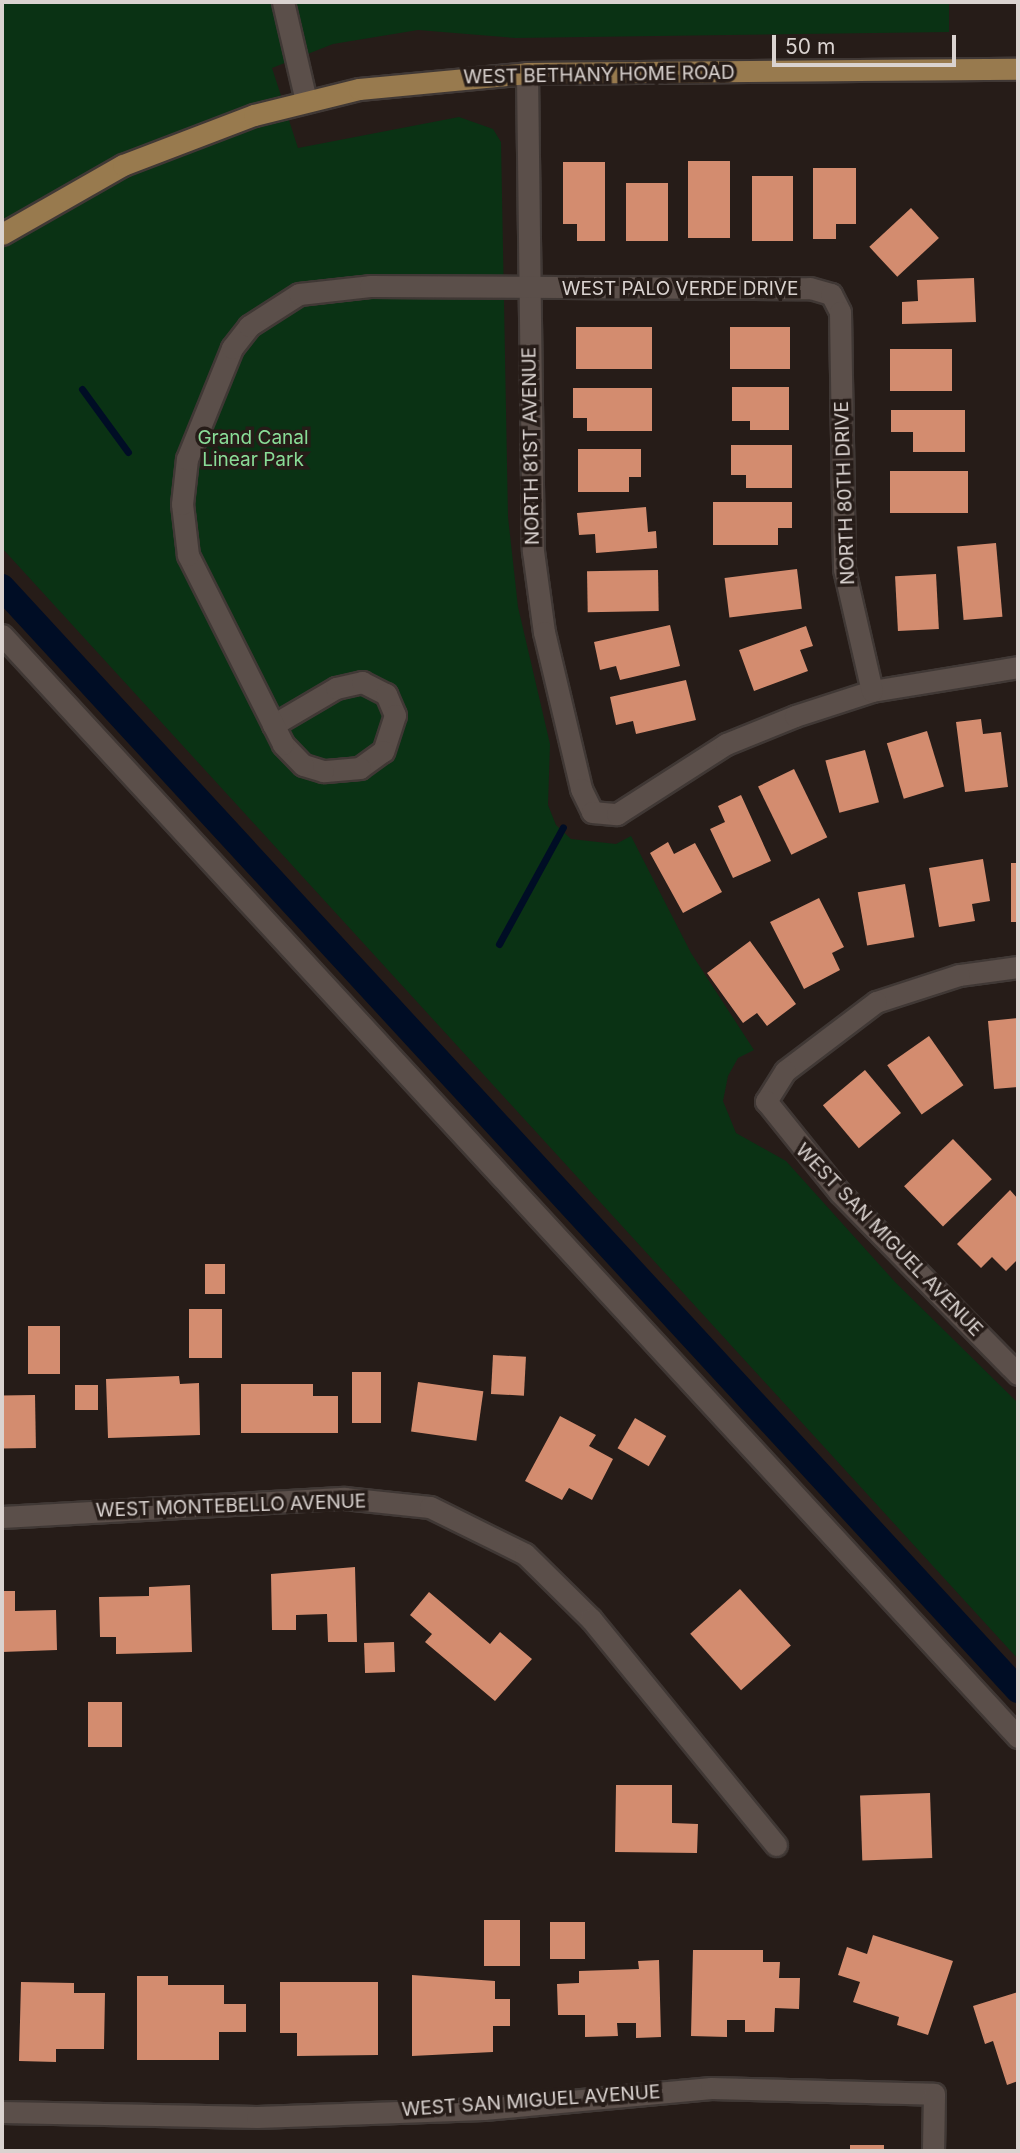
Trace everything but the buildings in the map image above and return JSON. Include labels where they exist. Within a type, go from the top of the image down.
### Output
[{"type":"main road","name":"WEST BETHANY HOME ROAD","points":[[2,234],[123,165],[306,101],[400,84],[527,73],[1018,69]]},
{"type":"street","points":[[283,2],[306,101]]},
{"type":"street","name":"NORTH 81ST AVENUE","points":[[527,73],[533,551],[544,632],[580,789],[592,812],[617,814],[726,744],[872,691]]},
{"type":"street","name":"WEST PALO VERDE DRIVE","points":[[273,725],[188,555],[182,504],[187,459],[232,348],[274,305],[299,294],[370,286],[528,289],[810,288],[831,294]]},
{"type":"street","name":"NORTH 80TH DRIVE","points":[[831,294],[840,312],[844,569],[872,691]]},
{"type":"street","points":[[2,635],[1018,1737]]},
{"type":"street","points":[[872,691],[1018,667]]},
{"type":"street","points":[[362,682],[386,694],[395,715],[383,751],[360,768],[323,771],[303,765],[273,725],[336,688],[362,682]]},
{"type":"street","name":"WEST SAN MIGUEL AVENUE","points":[[1018,967],[937,980],[876,1002],[785,1071],[773,1082],[766,1101],[840,1193],[1018,1374]]},
{"type":"street","name":"WEST MONTEBELLO AVENUE","points":[[2,1517],[344,1498],[430,1507],[525,1554],[582,1610],[776,1845]]},
{"type":"street","name":"WEST SAN MIGUEL AVENUE","points":[[2,2112],[257,2117],[484,2109],[711,2088],[934,2094],[933,2151]]},
{"type":"green space","name":"Grand Canal Linear Park","points":[[2,2],[949,2],[949,32],[515,38],[418,30],[333,44],[272,68],[298,148],[459,117],[493,129],[501,142],[508,517],[518,607],[550,744],[548,805],[556,825],[571,839],[616,844],[631,836],[691,953],[754,1050],[738,1058],[728,1076],[723,1101],[736,1133],[786,1161],[895,1282],[1018,1403],[1018,1659],[2,548]]},
{"type":"waterway","points":[[82,389],[128,452]]},
{"type":"waterway","points":[[2,587],[1018,1690]]},
{"type":"waterway","points":[[499,944],[563,827]]}]
